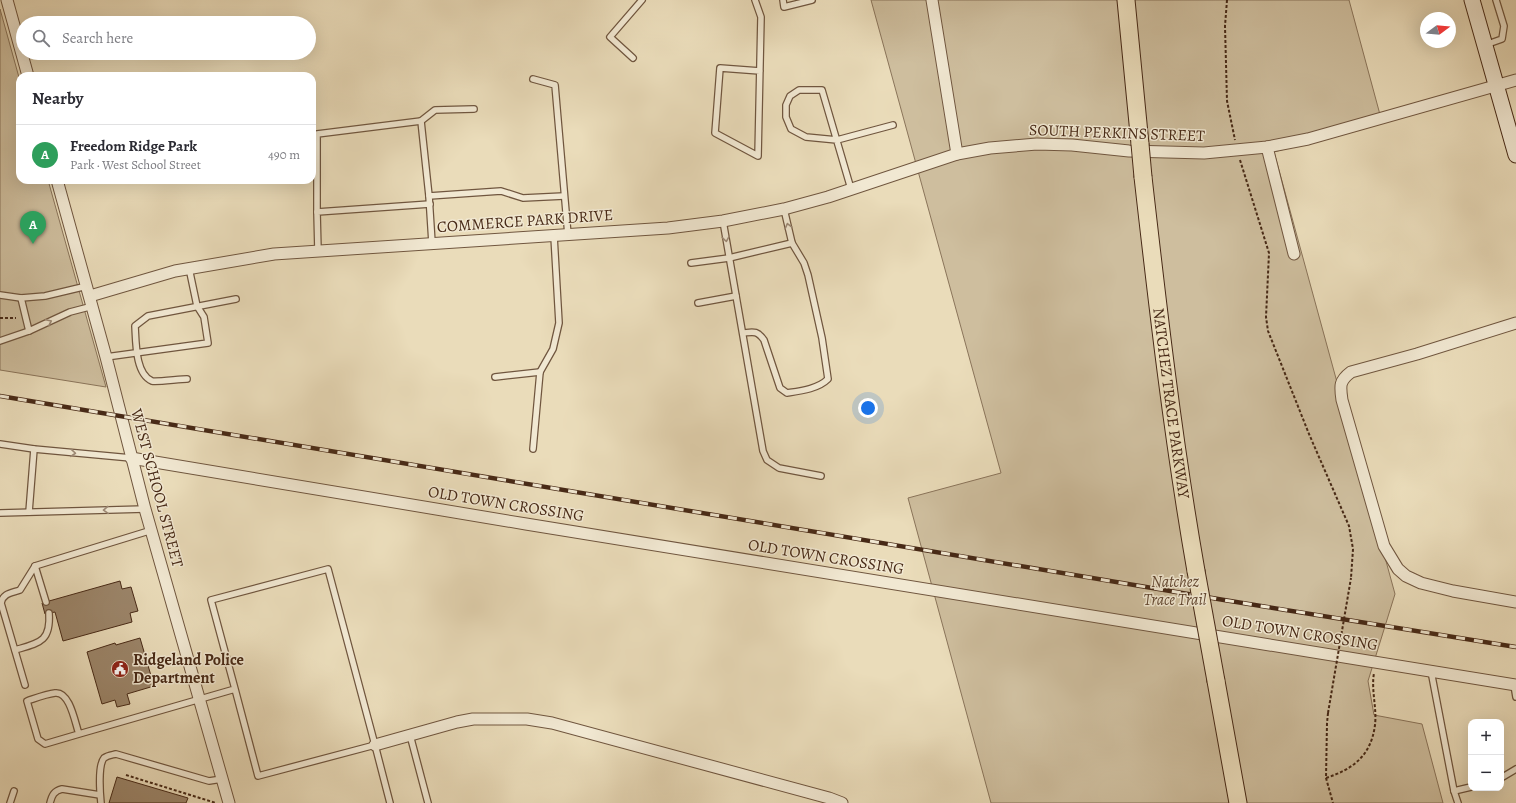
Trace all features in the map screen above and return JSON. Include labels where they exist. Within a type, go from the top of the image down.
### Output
[{"type":"main road","name":"NATCHEZ TRACE PARKWAY","points":[[1126,0],[1143,177],[1182,489],[1238,803]]},
{"type":"main road","points":[[1472,0],[1516,155]]},
{"type":"street","points":[[7,0],[16,33]]},
{"type":"street","points":[[932,0],[956,154]]},
{"type":"street","points":[[24,60],[27,72]]},
{"type":"street","name":"SOUTH PERKINS STREET","points":[[956,154],[990,148],[1037,144],[1072,145],[1129,151],[1168,153],[1204,153],[1267,147],[1308,139],[1516,80]]},
{"type":"street","points":[[1267,147],[1294,254]]},
{"type":"street","name":"COMMERCE PARK DRIVE","points":[[90,296],[175,271],[274,254],[668,228],[723,221],[784,209],[828,197],[956,154]]},
{"type":"street","name":"WEST SCHOOL STREET","points":[[58,184],[90,296],[145,509],[229,803]]},
{"type":"street","points":[[1516,323],[1417,354],[1351,372],[1345,377],[1340,385],[1342,400],[1384,546],[1398,569],[1406,576],[1421,583],[1453,591],[1516,602]]},
{"type":"street","name":"OLD TOWN CROSSING","points":[[131,458],[542,527],[1431,670],[1515,685]]},
{"type":"street","points":[[375,745],[456,722],[473,719],[527,719],[552,723],[829,798],[842,803]]},
{"type":"lane","points":[[633,58],[610,37],[642,0]]},
{"type":"lane","points":[[755,0],[762,17],[758,156],[715,133],[720,68],[760,71]]},
{"type":"lane","points":[[783,0],[784,7],[812,0]]},
{"type":"lane","points":[[1485,45],[1502,39],[1504,26],[1496,0]]},
{"type":"lane","points":[[533,79],[555,85],[568,235]]},
{"type":"lane","points":[[851,189],[837,140],[822,90],[799,90],[790,96],[786,105],[786,117],[791,129],[806,137],[837,140],[893,125]]},
{"type":"lane","points":[[318,251],[317,134],[421,121],[435,110],[474,109]]},
{"type":"lane","points":[[421,121],[430,204],[432,244]]},
{"type":"lane","points":[[429,196],[501,191],[523,198],[564,196]]},
{"type":"lane","points":[[317,212],[430,204]]},
{"type":"lane","points":[[743,333],[753,332],[759,334],[764,340],[780,388],[787,393],[800,391],[824,383],[828,379],[822,338],[808,275],[804,263],[792,243],[784,209]]},
{"type":"lane","points":[[723,221],[763,451],[767,460],[779,468],[821,476]]},
{"type":"lane","points":[[533,449],[540,372],[553,349],[558,323],[554,236]]},
{"type":"lane","points":[[691,263],[729,258],[792,243]]},
{"type":"lane","points":[[106,357],[208,343],[204,317],[197,306],[189,268]]},
{"type":"lane","points":[[0,295],[21,298],[45,296],[90,296]]},
{"type":"lane","points":[[0,341],[29,331],[70,312],[90,296]]},
{"type":"lane","points":[[698,303],[736,296]]},
{"type":"lane","points":[[21,298],[29,331]]},
{"type":"lane","points":[[187,379],[153,381],[143,374],[137,352],[135,326],[148,316],[236,299]]},
{"type":"lane","points":[[495,377],[540,372]]},
{"type":"lane","points":[[0,444],[34,449],[131,458]]},
{"type":"lane","points":[[29,512],[34,449]]},
{"type":"lane","points":[[0,513],[145,509]]},
{"type":"lane","points":[[25,685],[1,603],[2,598],[6,594],[20,590],[35,566],[152,530]]},
{"type":"lane","points":[[35,566],[46,602]]},
{"type":"lane","points":[[375,745],[258,776],[211,600],[328,569],[375,745],[390,803]]},
{"type":"lane","points":[[15,650],[40,642],[45,638],[48,632],[49,613]]},
{"type":"lane","points":[[1431,670],[1454,791],[1458,803]]},
{"type":"lane","points":[[1515,685],[1516,697]]},
{"type":"lane","points":[[79,734],[67,698],[62,694],[56,692],[27,701],[38,739],[45,744],[235,689]]},
{"type":"lane","points":[[410,735],[428,803]]},
{"type":"lane","points":[[101,803],[100,795],[103,760],[109,755],[116,754],[209,781],[222,779]]},
{"type":"lane","points":[[1504,776],[1516,770]]},
{"type":"lane","points":[[1454,791],[1468,788]]},
{"type":"lane","points":[[50,803],[53,794],[57,790],[62,789],[100,795]]},
{"type":"lane","points":[[10,803],[14,791]]},
{"type":"path","points":[[1227,0],[1225,26],[1227,101],[1248,189],[1269,253],[1266,317],[1268,331],[1348,526],[1353,549],[1350,578],[1326,723],[1326,778],[1333,803]]},
{"type":"path","points":[[0,318],[16,318],[17,322]]},
{"type":"path","points":[[1326,778],[1343,773],[1356,764],[1364,755],[1369,745],[1375,725],[1373,683],[1376,662]]},
{"type":"path","points":[[126,775],[216,803]]},
{"type":"green space","name":"Natchez Trace Trail","points":[[871,0],[1349,0],[1382,122],[1274,152],[1395,594],[1368,681],[1374,715],[1422,724],[1443,803],[991,803],[908,498],[1001,473]]},
{"type":"green space","points":[[0,9],[18,72],[16,72],[16,184],[49,184],[106,387],[0,370]]},
{"type":"building","points":[[120,581],[122,589],[131,587],[138,611],[130,613],[132,622],[63,641],[55,612],[45,614],[42,603]]},
{"type":"building","name":"Ridgeland Police Department","points":[[140,638],[154,686],[127,694],[130,704],[117,707],[115,700],[102,704],[87,652],[115,643],[116,645]]},
{"type":"building","points":[[117,777],[188,798],[186,803],[109,803]]},
{"type":"railway","points":[[0,396],[1224,600],[1516,647]]},
{"type":"place","name":"Freedom Ridge Park","points":[[33,244]]},
{"type":"place","name":"Ridgeland Police Department","points":[[120,669]]}]
